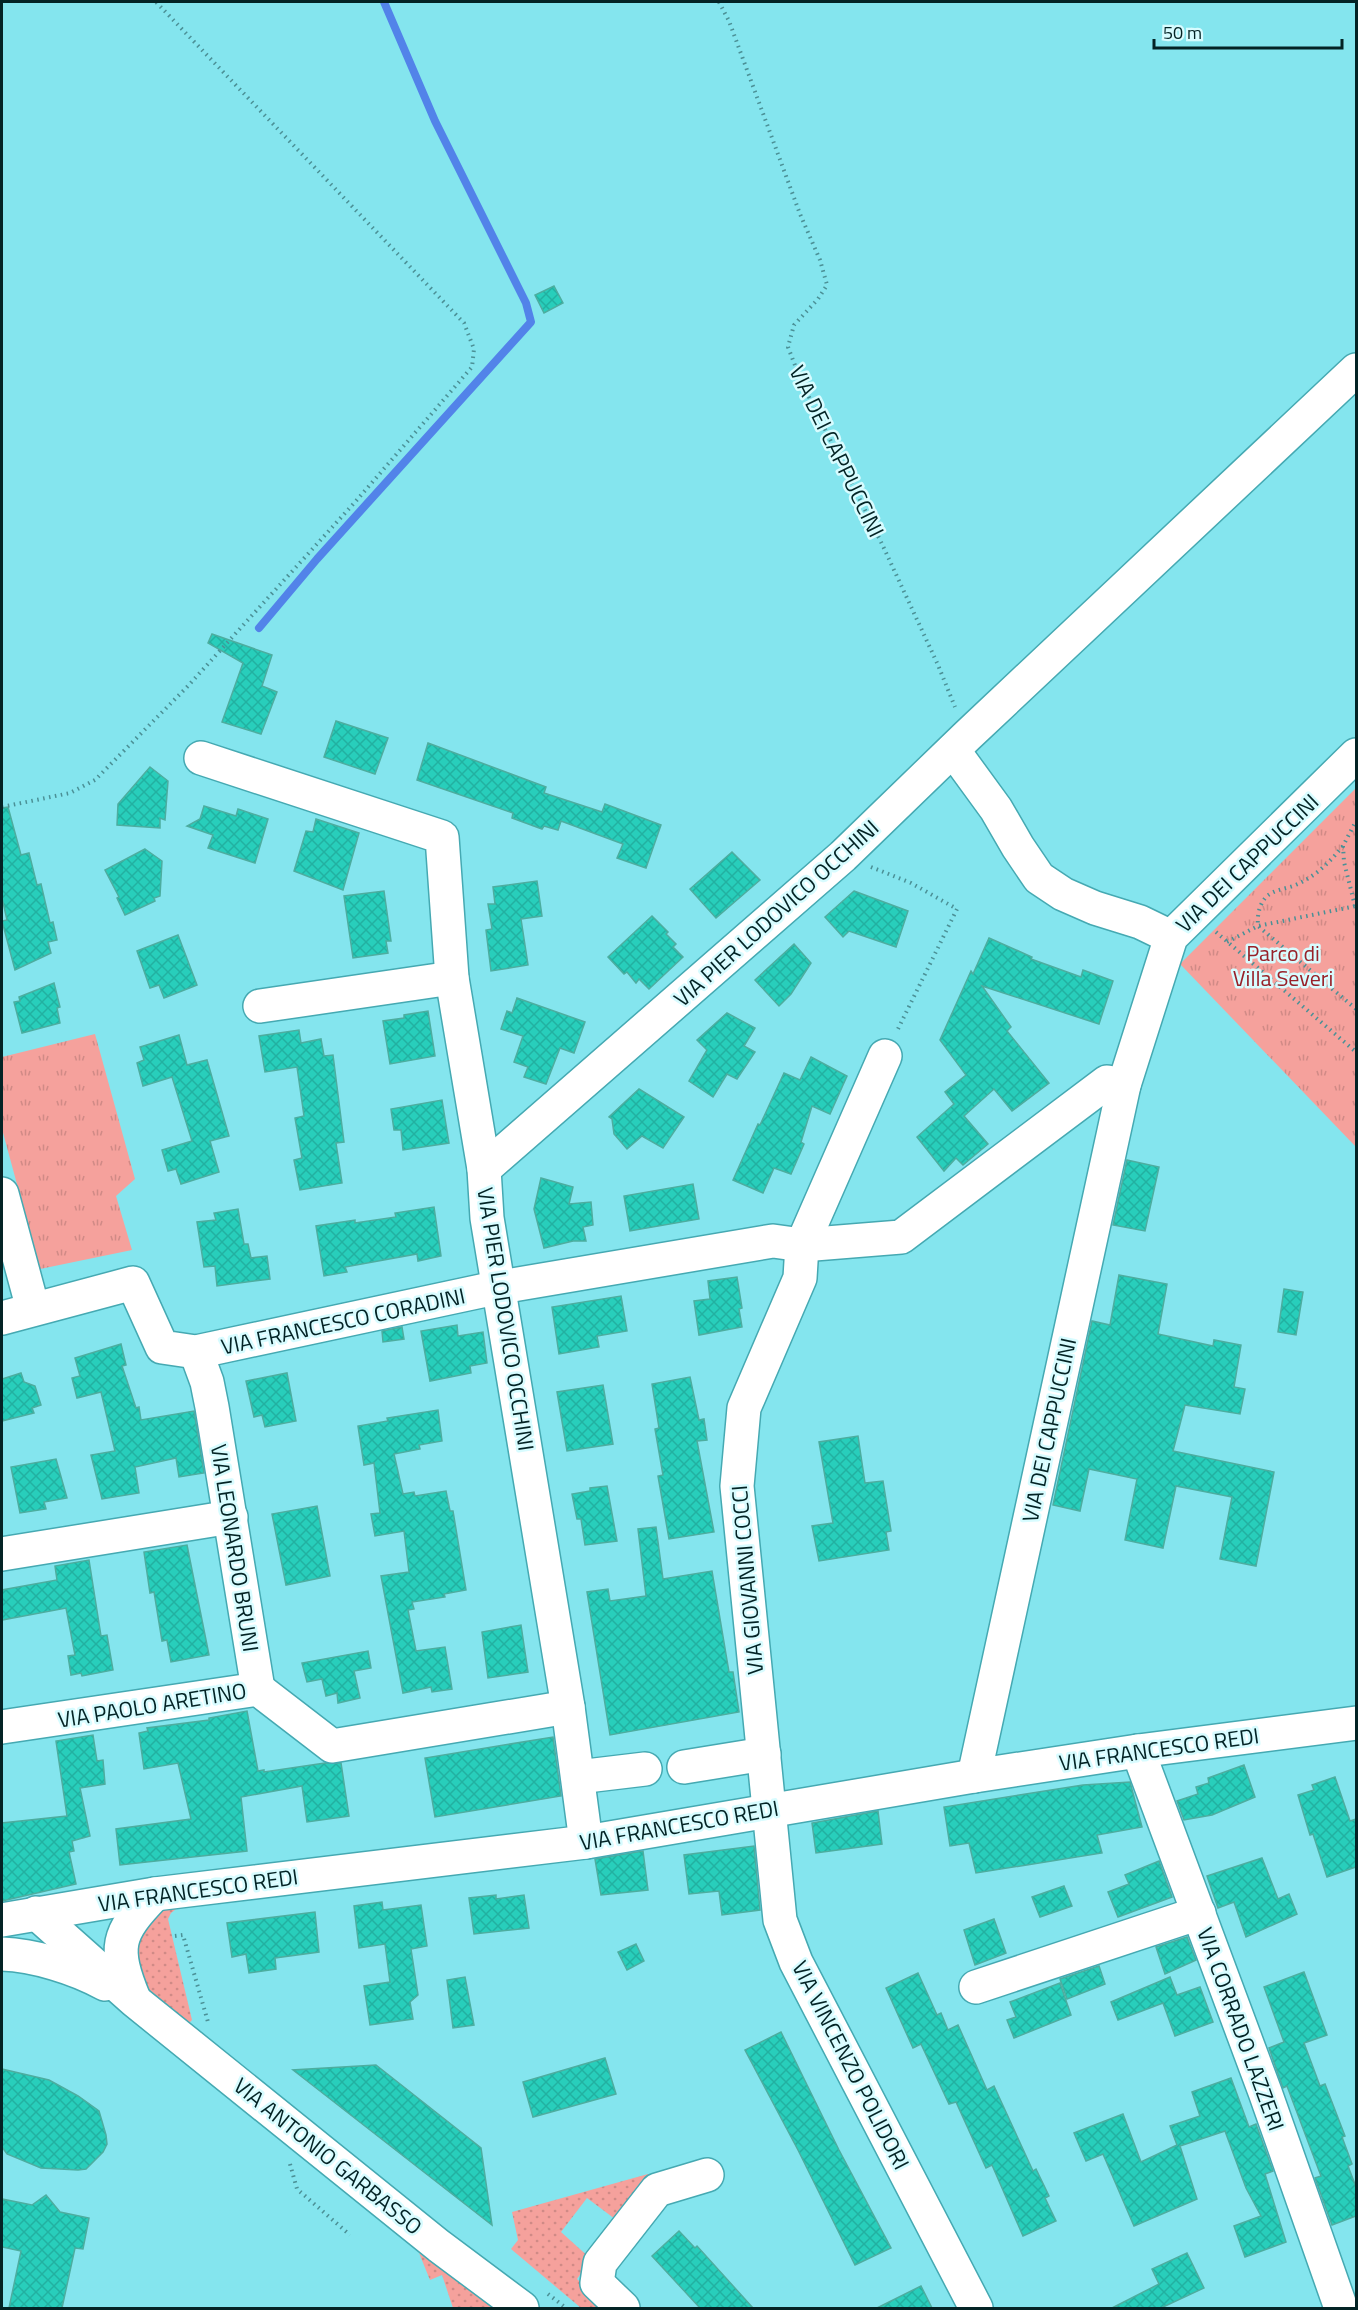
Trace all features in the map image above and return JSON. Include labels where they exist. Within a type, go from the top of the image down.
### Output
[{"type":"street","name":"VIA PIER LODOVICO OCCHINI","points":[[586,1842],[568,1707],[487,1218],[484,1169],[843,856],[1356,370]]},
{"type":"street","points":[[960,743],[996,809],[1038,878],[1063,894],[1095,908],[1140,922],[1171,937]]},
{"type":"street","name":"VIA DEI CAPPUCCINI","points":[[974,1776],[1124,1085],[1171,937],[1356,755]]},
{"type":"street","points":[[201,758],[442,837],[452,978],[484,1169]]},
{"type":"street","points":[[260,1006],[452,978]]},
{"type":"street","name":"VIA GIOVANNI COCCI","points":[[769,1809],[736,1486],[744,1408],[800,1278],[801,1245],[885,1056]]},
{"type":"street","points":[[801,1245],[901,1237],[1107,1082],[1124,1085]]},
{"type":"street","points":[[2,1194],[33,1310]]},
{"type":"street","name":"VIA FRANCESCO CORADINI","points":[[2,1318],[133,1283],[162,1347],[196,1352],[500,1287],[773,1241],[801,1245]]},
{"type":"street","name":"VIA LEONARDO BRUNI","points":[[196,1352],[207,1382],[212,1407],[258,1689]]},
{"type":"street","points":[[2,1554],[231,1517]]},
{"type":"street","name":"VIA PAOLO ARETINO","points":[[2,1727],[258,1689],[332,1746],[568,1707]]},
{"type":"street","name":"VIA FRANCESCO REDI","points":[[2,1920],[36,1912],[155,1894],[586,1842],[769,1809],[974,1776],[1138,1751],[1356,1723]]},
{"type":"street","name":"VIA CORRADO LAZZERI","points":[[1138,1751],[1266,2092],[1341,2308]]},
{"type":"street","points":[[684,1767],[764,1754]]},
{"type":"street","points":[[578,1777],[645,1769]]},
{"type":"street","name":"VIA VINCENZO POLIDORI","points":[[769,1809],[780,1920],[796,1962],[976,2308]]},
{"type":"street","name":"VIA ANTONIO GARBASSO","points":[[135,2001],[124,1975],[120,1949],[125,1929],[134,1915],[155,1894]]},
{"type":"street","name":"VIA ANTONIO GARBASSO","points":[[36,1912],[135,2001],[439,2246],[535,2301]]},
{"type":"street","points":[[976,1987],[1199,1913]]},
{"type":"street","name":"VIA ANTONIO GARBASSO","points":[[2,1954],[16,1954],[84,1972],[135,2001]]},
{"type":"street","points":[[623,2308],[597,2283],[600,2263],[657,2190],[707,2175]]},
{"type":"path","points":[[2,807],[70,794],[95,780],[187,687],[356,501],[472,367],[474,349],[464,323],[156,2]]},
{"type":"path","name":"VIA DEI CAPPUCCINI","points":[[720,2],[800,214],[820,260],[826,285],[818,299],[794,325],[788,347],[801,381],[842,459],[939,665],[960,743]]},
{"type":"path","points":[[1258,926],[1260,907],[1266,897],[1275,891],[1294,886],[1326,866],[1343,846],[1356,821]]},
{"type":"path","points":[[1227,942],[1258,926],[1356,906],[1344,861],[1343,846]]},
{"type":"path","points":[[843,856],[911,883],[957,909],[885,1056]]},
{"type":"path","points":[[1195,914],[1356,1052]]},
{"type":"path","points":[[1258,926],[1356,1009]]},
{"type":"path","points":[[175,1936],[183,1935],[209,2025]]},
{"type":"path","points":[[288,2157],[297,2189],[350,2235]]},
{"type":"path","points":[[535,2301],[566,2308]]},
{"type":"green space","name":"Parco di Villa Severi","points":[[1356,788],[1356,1147],[1180,964]]},
{"type":"green space","points":[[95,1034],[135,1179],[116,1196],[132,1250],[40,1269],[2,1129],[2,1057]]},
{"type":"green space","points":[[185,1902],[171,1913],[168,1919],[192,2020],[186,2026],[140,1986],[131,1942],[164,1908]]},
{"type":"green space","points":[[648,2174],[651,2183],[619,2222],[587,2198],[561,2232],[591,2259],[577,2279],[607,2308],[581,2308],[511,2249],[518,2240],[512,2212]]},
{"type":"green space","points":[[419,2253],[496,2308],[453,2308],[442,2275],[430,2280]]},
{"type":"building","points":[[554,286],[563,303],[544,313],[535,295]]},
{"type":"building","points":[[212,634],[272,655],[262,686],[277,692],[261,734],[222,722],[243,663],[208,643]]},
{"type":"building","points":[[336,721],[388,738],[375,774],[324,757]]},
{"type":"building","points":[[428,743],[546,787],[544,793],[602,812],[605,804],[661,825],[646,868],[617,858],[623,844],[561,821],[558,830],[544,826],[542,829],[512,818],[513,813],[417,780]]},
{"type":"building","points":[[150,767],[168,781],[165,820],[160,818],[160,828],[117,825],[118,804]]},
{"type":"building","points":[[204,806],[236,816],[238,809],[268,819],[255,863],[208,848],[213,835],[187,826],[200,819]]},
{"type":"building","points":[[8,807],[21,855],[29,853],[37,885],[41,884],[50,923],[53,922],[57,940],[48,942],[51,953],[15,970],[2,921],[7,920],[2,898],[2,808]]},
{"type":"building","points":[[316,819],[359,833],[343,890],[294,871],[306,831],[313,832]]},
{"type":"building","points":[[145,849],[162,861],[160,896],[154,898],[155,901],[125,915],[117,898],[119,897],[105,870]]},
{"type":"building","points":[[732,852],[760,880],[716,918],[690,889]]},
{"type":"building","points":[[537,881],[542,916],[521,919],[528,965],[491,971],[486,930],[492,929],[488,904],[495,904],[493,887]]},
{"type":"building","points":[[384,891],[391,941],[386,941],[388,953],[353,958],[344,896]]},
{"type":"building","points":[[854,891],[908,911],[896,947],[849,931],[843,937],[825,917]]},
{"type":"building","points":[[652,916],[668,932],[666,934],[676,944],[673,947],[683,957],[649,989],[639,979],[636,983],[627,972],[624,974],[608,957]]},
{"type":"building","points":[[178,935],[197,985],[164,998],[159,985],[150,988],[137,951]]},
{"type":"building","points":[[989,938],[1032,957],[1031,959],[1081,977],[1083,970],[1113,981],[1099,1024],[982,986],[1011,1027],[1007,1031],[1049,1083],[1012,1111],[994,1089],[964,1116],[988,1144],[963,1165],[956,1158],[944,1171],[917,1137],[954,1104],[945,1092],[966,1075],[940,1040],[971,971],[973,974]]},
{"type":"building","points":[[794,944],[811,963],[791,994],[779,1006],[755,980]]},
{"type":"building","points":[[54,983],[60,1007],[57,1008],[60,1023],[22,1033],[14,1002],[20,1001],[19,997]]},
{"type":"building","points":[[517,998],[585,1022],[574,1053],[560,1048],[546,1084],[524,1077],[528,1067],[514,1062],[523,1036],[501,1029],[507,1011],[512,1013]]},
{"type":"building","points":[[428,1011],[435,1056],[390,1064],[383,1021]]},
{"type":"building","points":[[727,1013],[755,1028],[744,1046],[755,1052],[737,1079],[727,1074],[713,1097],[689,1081],[707,1050],[697,1040]]},
{"type":"building","points":[[299,1030],[301,1043],[321,1039],[324,1056],[333,1055],[344,1142],[336,1143],[342,1183],[300,1190],[294,1160],[302,1158],[295,1118],[304,1116],[297,1067],[265,1072],[259,1036]]},
{"type":"building","points":[[179,1035],[187,1065],[207,1060],[229,1136],[210,1141],[219,1172],[181,1184],[176,1169],[168,1171],[162,1150],[192,1141],[172,1077],[143,1086],[137,1063],[144,1060],[140,1047]]},
{"type":"building","points":[[811,1057],[847,1076],[830,1114],[812,1106],[801,1142],[804,1144],[791,1174],[774,1168],[763,1193],[733,1180],[784,1073],[800,1080]]},
{"type":"building","points":[[639,1089],[684,1117],[663,1148],[642,1136],[627,1149],[614,1134],[612,1119],[609,1117]]},
{"type":"building","points":[[442,1100],[449,1143],[403,1150],[401,1130],[394,1130],[391,1109]]},
{"type":"building","points":[[1127,1160],[1159,1167],[1145,1231],[1113,1225]]},
{"type":"building","points":[[541,1178],[573,1187],[569,1204],[591,1202],[593,1225],[583,1227],[586,1241],[573,1241],[544,1248],[534,1209]]},
{"type":"building","points":[[693,1184],[699,1219],[630,1231],[624,1196]]},
{"type":"building","points":[[434,1207],[441,1256],[418,1261],[417,1254],[345,1267],[347,1272],[324,1276],[316,1226],[396,1217],[395,1213]]},
{"type":"building","points":[[238,1209],[244,1244],[248,1244],[251,1258],[267,1256],[270,1279],[217,1286],[215,1266],[204,1267],[197,1222],[216,1220],[214,1213]]},
{"type":"building","points":[[1119,1275],[1167,1284],[1158,1334],[1213,1346],[1214,1340],[1241,1345],[1234,1387],[1245,1389],[1240,1414],[1185,1405],[1173,1451],[1274,1472],[1256,1566],[1220,1559],[1232,1497],[1176,1486],[1163,1548],[1125,1540],[1137,1479],[1089,1469],[1080,1511],[1053,1505],[1092,1321],[1110,1325]]},
{"type":"building","points":[[737,1277],[742,1308],[739,1309],[742,1327],[699,1335],[694,1301],[710,1299],[708,1281]]},
{"type":"building","points":[[1284,1289],[1303,1292],[1296,1335],[1278,1332]]},
{"type":"building","points":[[621,1296],[627,1331],[597,1336],[599,1347],[559,1354],[552,1307]]},
{"type":"building","points":[[457,1325],[458,1336],[483,1332],[487,1363],[470,1366],[471,1373],[430,1381],[421,1331]]},
{"type":"building","points":[[402,1327],[404,1339],[383,1342],[382,1331]]},
{"type":"building","points":[[121,1344],[126,1365],[122,1366],[136,1408],[139,1407],[141,1420],[194,1411],[204,1473],[179,1477],[176,1458],[135,1467],[139,1493],[102,1499],[91,1455],[115,1451],[101,1392],[77,1398],[72,1378],[80,1376],[75,1358]]},
{"type":"building","points":[[21,1373],[24,1382],[35,1386],[41,1405],[32,1408],[34,1413],[2,1421],[2,1379]]},
{"type":"building","points":[[287,1373],[296,1421],[265,1427],[262,1415],[254,1417],[246,1381]]},
{"type":"building","points":[[690,1377],[699,1420],[704,1419],[707,1440],[697,1441],[714,1532],[669,1539],[658,1476],[663,1475],[655,1429],[659,1428],[652,1384]]},
{"type":"building","points":[[603,1385],[613,1444],[567,1451],[557,1392]]},
{"type":"building","points":[[438,1410],[442,1441],[419,1445],[420,1449],[394,1454],[403,1494],[414,1492],[415,1496],[446,1491],[450,1511],[453,1511],[466,1590],[444,1594],[445,1597],[412,1602],[414,1609],[408,1610],[416,1651],[445,1647],[452,1689],[432,1692],[431,1687],[403,1693],[381,1576],[409,1572],[404,1531],[375,1536],[371,1514],[380,1513],[374,1463],[364,1465],[358,1426],[388,1421],[387,1418]]},
{"type":"building","points":[[858,1436],[865,1483],[883,1481],[891,1531],[886,1532],[889,1550],[819,1561],[812,1526],[833,1523],[819,1442]]},
{"type":"building","points":[[56,1459],[67,1498],[44,1502],[46,1509],[20,1513],[11,1467]]},
{"type":"building","points":[[607,1486],[617,1541],[585,1545],[581,1519],[577,1519],[572,1494],[590,1491],[590,1488]]},
{"type":"building","points":[[317,1506],[330,1576],[286,1585],[272,1514]]},
{"type":"building","points":[[656,1527],[663,1579],[712,1571],[729,1672],[733,1672],[739,1712],[610,1735],[587,1592],[608,1589],[610,1601],[646,1596],[638,1529]]},
{"type":"building","points":[[187,1545],[209,1655],[171,1662],[167,1640],[162,1641],[154,1592],[150,1593],[144,1552]]},
{"type":"building","points":[[89,1560],[101,1636],[107,1635],[113,1670],[82,1676],[81,1673],[71,1675],[68,1656],[75,1655],[66,1608],[2,1620],[2,1590],[57,1580],[55,1566]]},
{"type":"building","points":[[521,1625],[528,1672],[488,1678],[482,1632]]},
{"type":"building","points":[[368,1651],[371,1668],[354,1671],[360,1698],[338,1703],[337,1693],[326,1696],[322,1679],[307,1682],[302,1663]]},
{"type":"building","points":[[247,1711],[258,1771],[341,1763],[349,1816],[307,1822],[302,1786],[241,1797],[247,1851],[120,1865],[116,1829],[191,1819],[178,1763],[144,1769],[139,1733],[148,1731],[147,1728],[209,1720],[209,1718]]},
{"type":"building","points":[[93,1735],[97,1761],[103,1760],[105,1784],[80,1788],[90,1836],[72,1841],[74,1851],[69,1852],[76,1884],[2,1901],[2,1823],[67,1816],[56,1741]]},
{"type":"building","points":[[553,1737],[561,1796],[435,1817],[425,1758]]},
{"type":"building","points":[[1244,1765],[1255,1797],[1212,1815],[1184,1820],[1177,1801],[1198,1794],[1196,1787],[1209,1783],[1208,1778]]},
{"type":"building","points":[[1335,1777],[1350,1821],[1356,1819],[1356,1867],[1327,1877],[1313,1834],[1310,1835],[1298,1795],[1314,1790],[1312,1785]]},
{"type":"building","points":[[1130,1782],[1142,1827],[1097,1835],[1102,1853],[976,1873],[969,1843],[950,1846],[944,1807],[1083,1785]]},
{"type":"building","points":[[878,1811],[882,1844],[816,1853],[812,1823]]},
{"type":"building","points":[[754,1846],[760,1910],[722,1915],[719,1891],[689,1894],[684,1855]]},
{"type":"building","points":[[643,1851],[648,1890],[601,1895],[595,1859]]},
{"type":"building","points":[[1262,1858],[1278,1899],[1289,1894],[1297,1914],[1246,1937],[1234,1902],[1218,1908],[1207,1876]]},
{"type":"building","points":[[1159,1861],[1172,1897],[1118,1917],[1108,1892],[1129,1884],[1125,1875]]},
{"type":"building","points":[[1064,1886],[1072,1906],[1040,1917],[1032,1897]]},
{"type":"building","points":[[496,1895],[496,1899],[524,1895],[529,1928],[474,1934],[469,1898]]},
{"type":"building","points":[[382,1902],[383,1910],[421,1905],[427,1946],[411,1949],[418,1995],[410,2002],[413,2019],[370,2025],[364,1986],[390,1982],[385,1944],[359,1948],[354,1906]]},
{"type":"building","points":[[315,1912],[319,1952],[275,1958],[276,1969],[249,1973],[246,1954],[232,1957],[227,1923]]},
{"type":"building","points":[[994,1919],[1006,1953],[975,1965],[964,1930]]},
{"type":"building","points":[[1187,1937],[1196,1960],[1165,1974],[1156,1947]]},
{"type":"building","points":[[636,1944],[644,1961],[627,1970],[618,1952]]},
{"type":"building","points":[[1099,1966],[1105,1984],[1067,1999],[1060,1979]]},
{"type":"building","points":[[1304,1972],[1327,2035],[1304,2043],[1320,2086],[1325,2084],[1345,2136],[1342,2137],[1352,2164],[1348,2166],[1356,2187],[1356,2216],[1332,2225],[1315,2178],[1321,2176],[1287,2086],[1283,2088],[1269,2048],[1284,2042],[1264,1987]]},
{"type":"building","points":[[918,1973],[937,2015],[941,2013],[948,2030],[958,2025],[987,2090],[994,2086],[1033,2171],[1036,2169],[1049,2196],[1045,2198],[1056,2221],[1023,2236],[992,2165],[986,2168],[956,2102],[949,2104],[921,2044],[913,2048],[886,1988]]},
{"type":"building","points":[[465,1977],[474,2025],[453,2028],[447,1980]]},
{"type":"building","points":[[1170,1977],[1177,1995],[1200,1987],[1213,2022],[1175,2036],[1163,2003],[1118,2020],[1111,2002]]},
{"type":"building","points":[[1060,1983],[1071,2015],[1014,2038],[1007,2020],[1016,2017],[1010,2002]]},
{"type":"building","points":[[781,2032],[839,2150],[891,2248],[855,2265],[745,2050]]},
{"type":"building","points":[[605,2058],[616,2094],[533,2117],[523,2082]]},
{"type":"building","points":[[376,2065],[481,2148],[492,2225],[293,2070]]},
{"type":"building","points":[[2,2069],[49,2080],[99,2111],[107,2144],[103,2152],[86,2169],[78,2170],[41,2168],[7,2154],[2,2147]]},
{"type":"building","points":[[1231,2078],[1249,2127],[1256,2124],[1273,2171],[1265,2174],[1286,2242],[1245,2257],[1234,2226],[1261,2216],[1246,2188],[1225,2131],[1180,2146],[1197,2199],[1134,2226],[1103,2154],[1086,2161],[1074,2133],[1123,2114],[1141,2162],[1177,2145],[1170,2126],[1200,2116],[1192,2092]]},
{"type":"building","points":[[46,2195],[60,2212],[89,2218],[83,2249],[75,2248],[62,2308],[9,2308],[21,2251],[2,2247],[2,2199],[32,2205]]},
{"type":"building","points":[[679,2231],[695,2248],[697,2246],[753,2308],[700,2308],[652,2256]]},
{"type":"building","points":[[1187,2253],[1204,2288],[1161,2308],[1112,2308],[1159,2284],[1152,2269]]},
{"type":"building","points":[[921,2286],[932,2308],[877,2308]]},
{"type":"waterway","points":[[259,628],[317,559],[531,322],[526,303],[435,121],[384,2]]}]
